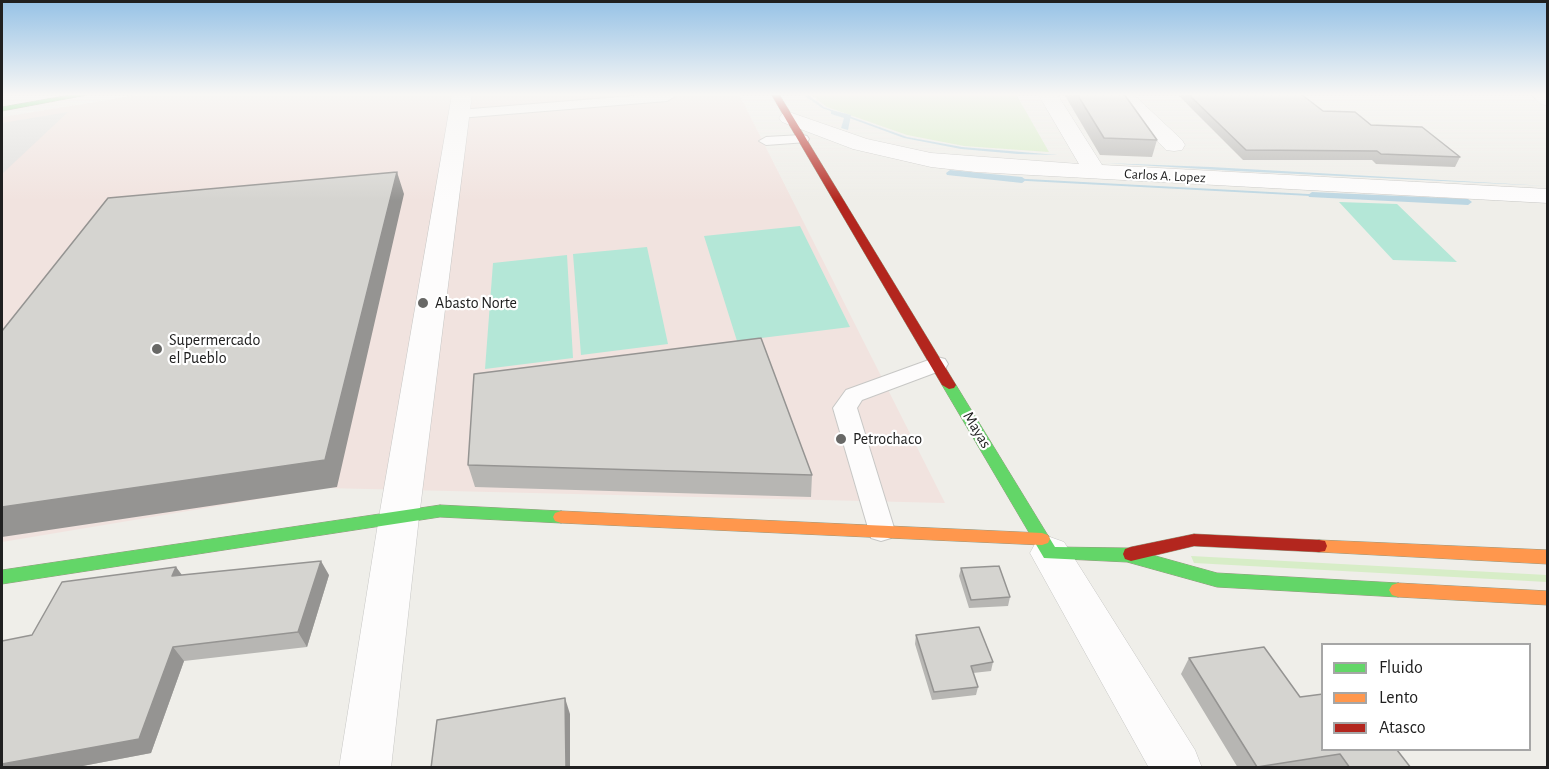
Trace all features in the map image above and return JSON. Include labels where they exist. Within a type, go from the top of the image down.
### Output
[{"type":"main road","name":"Mayas","points":[[796,130],[1046,546]]},
{"type":"main road","points":[[2,577],[440,511],[881,531],[1127,555],[1217,580],[1548,598]]},
{"type":"main road","points":[[1127,555],[1194,540],[1548,557]]},
{"type":"street","points":[[365,768],[399,517],[457,130]]},
{"type":"street","name":"Carlos A. Lopez","points":[[822,130],[861,144],[932,160],[1014,169],[1548,196]]},
{"type":"street","points":[[1070,130],[1096,173]]},
{"type":"street","points":[[1159,130],[1174,145]]},
{"type":"street","name":"Mayas","points":[[1046,546],[1177,768]]},
{"type":"lane","points":[[766,141],[802,139]]},
{"type":"lane","points":[[881,531],[845,408],[855,395],[937,364]]},
{"type":"shaded area","name":"Abasto Norte","points":[[2,130],[757,130],[945,503],[326,488],[2,542]]},
{"type":"shaded area","points":[[2,130],[49,130],[2,174]]},
{"type":"green space","points":[[892,130],[1036,130],[1049,152],[964,146]]},
{"type":"green space","points":[[1339,202],[1397,204],[1457,262],[1393,260]]},
{"type":"green space","points":[[800,226],[850,327],[737,341],[704,236]]},
{"type":"green space","points":[[647,247],[668,344],[581,355],[573,254]]},
{"type":"green space","points":[[567,255],[573,358],[485,369],[493,263]]},
{"type":"green space","points":[[1191,556],[1547,575],[1547,582],[1194,563]]},
{"type":"water","points":[[882,130],[962,147],[1058,155],[961,149],[904,138]]},
{"type":"water","points":[[1105,163],[1211,167],[1547,186],[1236,171]]},
{"type":"water","points":[[1008,178],[1327,195],[1329,197],[1008,180]]},
{"type":"building","points":[[1099,130],[1150,130],[1157,140],[1104,138]]},
{"type":"building","points":[[1225,130],[1426,130],[1460,157],[1381,154],[1377,151],[1246,150]]},
{"type":"building","points":[[397,172],[325,460],[2,507],[2,331],[108,198]]},
{"type":"building","points":[[761,338],[812,475],[468,465],[474,374]]},
{"type":"building","points":[[321,561],[298,632],[173,647],[139,739],[2,764],[2,641],[32,635],[62,582],[176,567],[172,576]]},
{"type":"building","points":[[999,566],[1010,597],[971,600],[961,568]]},
{"type":"building","points":[[979,627],[993,662],[971,666],[978,687],[934,692],[916,635]]},
{"type":"building","points":[[1264,647],[1300,697],[1321,694],[1321,751],[1398,751],[1411,768],[1350,768],[1340,754],[1257,767],[1189,658]]},
{"type":"building","points":[[565,698],[566,768],[431,768],[437,720]]},
{"type":"waterway","points":[[950,173],[1022,180]]},
{"type":"waterway","points":[[1312,195],[1468,202]]},
{"type":"traffic: fast","points":[[949,385],[1050,553],[1127,555],[1217,580],[1398,590]]},
{"type":"traffic: fast","points":[[2,577],[440,511],[561,517]]},
{"type":"traffic: slow","points":[[561,517],[1042,539]]},
{"type":"traffic: slow","points":[[1319,546],[1548,557]]},
{"type":"traffic: slow","points":[[1398,590],[1548,598]]},
{"type":"traffic: jam","points":[[796,130],[949,385]]},
{"type":"traffic: jam","points":[[1131,554],[1194,540],[1319,546]]},
{"type":"place","name":"Abasto Norte","points":[[423,303]]},
{"type":"place","name":"Supermercado el Pueblo","points":[[157,349]]},
{"type":"place","name":"Petrochaco","points":[[841,439]]}]
